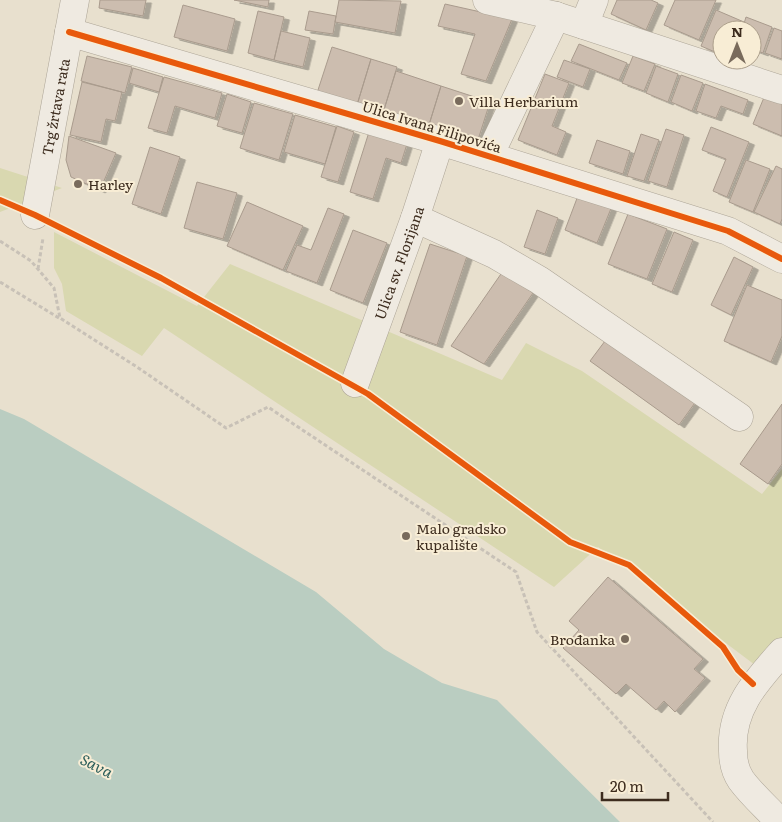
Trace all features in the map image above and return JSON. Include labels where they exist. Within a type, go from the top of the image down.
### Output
[{"type":"street","name":"Trg žrtava rata","points":[[41,218],[75,0]]},
{"type":"street","points":[[487,0],[556,16],[782,90]]},
{"type":"street","points":[[584,25],[594,0]]},
{"type":"street","points":[[489,156],[556,16]]},
{"type":"street","name":"Ulica Ivana Filipovića","points":[[69,32],[440,141],[728,231],[782,259]]},
{"type":"street","name":"Ulica sv. Florijana","points":[[355,384],[415,218],[440,141]]},
{"type":"street","points":[[415,218],[494,254],[539,280],[739,417]]},
{"type":"street","points":[[780,822],[740,779],[734,762],[732,743],[734,726],[744,699],[753,684],[782,652]]},
{"type":"path","points":[[38,269],[41,218]]},
{"type":"path","points":[[0,241],[32,261],[54,288],[60,318]]},
{"type":"path","points":[[0,282],[137,367],[226,428],[268,406],[516,572],[537,632],[713,822]]},
{"type":"green space","points":[[0,168],[62,188],[0,212]]},
{"type":"green space","points":[[54,232],[197,306],[230,264],[502,380],[526,343],[582,371],[762,494],[782,469],[782,649],[763,671],[598,547],[554,587],[164,328],[142,356],[66,311],[62,284],[54,268]]},
{"type":"water","name":"Sava","points":[[0,409],[24,419],[316,592],[384,649],[442,683],[497,700],[620,822],[0,822]]},
{"type":"building","points":[[100,0],[146,0],[143,16],[99,8]]},
{"type":"building","points":[[234,0],[269,0],[268,7]]},
{"type":"building","points":[[339,0],[401,1],[395,33],[335,22]]},
{"type":"building","points":[[617,0],[651,0],[658,3],[646,30],[611,14]]},
{"type":"building","points":[[675,0],[716,0],[699,40],[664,25]]},
{"type":"building","points":[[445,4],[512,19],[486,81],[461,74],[475,34],[438,26]]},
{"type":"building","points":[[183,5],[235,19],[227,51],[174,37]]},
{"type":"building","points":[[716,10],[739,20],[712,20],[712,51],[701,46]]},
{"type":"building","points":[[258,11],[284,17],[274,60],[248,53]]},
{"type":"building","points":[[309,11],[336,16],[333,34],[305,30]]},
{"type":"building","points":[[762,23],[772,27],[762,53]]},
{"type":"building","points":[[774,28],[782,31],[782,59],[765,53]]},
{"type":"building","points":[[281,31],[310,38],[303,67],[274,60]]},
{"type":"building","points":[[579,44],[627,63],[619,80],[571,61]]},
{"type":"building","points":[[332,47],[371,59],[357,105],[317,93]]},
{"type":"building","points":[[87,56],[132,67],[125,93],[81,81]]},
{"type":"building","points":[[633,56],[655,64],[644,91],[622,83]]},
{"type":"building","points":[[371,59],[397,67],[383,113],[357,105]]},
{"type":"building","points":[[564,60],[590,69],[583,87],[557,77]]},
{"type":"building","points":[[656,66],[678,74],[668,102],[646,93]]},
{"type":"building","points":[[133,68],[163,77],[159,92],[129,83]]},
{"type":"building","points":[[396,71],[441,86],[428,128],[383,113]]},
{"type":"building","points":[[545,74],[569,83],[552,126],[566,132],[557,155],[518,140]]},
{"type":"building","points":[[681,75],[703,83],[692,111],[671,102]]},
{"type":"building","points":[[164,77],[222,93],[215,118],[175,106],[167,133],[148,128]]},
{"type":"building","points":[[82,82],[122,92],[115,121],[106,119],[101,142],[70,135]]},
{"type":"building","points":[[705,84],[748,100],[743,114],[721,106],[716,118],[696,111]]},
{"type":"building","points":[[441,86],[490,102],[477,143],[428,128]]},
{"type":"building","points":[[227,94],[251,102],[242,133],[217,126]]},
{"type":"building","points":[[765,95],[782,102],[782,136],[753,124]]},
{"type":"building","points":[[254,103],[293,114],[279,160],[240,148]]},
{"type":"building","points":[[295,115],[336,127],[325,164],[284,152]]},
{"type":"building","points":[[337,126],[354,132],[338,182],[321,177]]},
{"type":"building","points":[[711,127],[749,142],[727,197],[713,191],[726,159],[702,150]]},
{"type":"building","points":[[666,129],[684,135],[667,187],[648,181]]},
{"type":"building","points":[[369,132],[407,144],[401,163],[386,158],[373,199],[350,192]]},
{"type":"building","points":[[641,134],[659,140],[644,181],[627,176]]},
{"type":"building","points":[[69,136],[116,153],[100,190],[71,177],[66,160]]},
{"type":"building","points":[[597,140],[630,151],[623,174],[589,163]]},
{"type":"building","points":[[150,147],[180,157],[161,214],[132,204]]},
{"type":"building","points":[[746,160],[770,169],[753,212],[729,202]]},
{"type":"building","points":[[776,166],[782,169],[782,219],[780,224],[754,212]]},
{"type":"building","points":[[197,182],[237,193],[223,239],[184,228]]},
{"type":"building","points":[[579,193],[612,206],[597,243],[565,230]]},
{"type":"building","points":[[247,202],[303,226],[283,270],[227,246]]},
{"type":"building","points":[[328,208],[344,214],[317,283],[286,271],[297,245],[311,250]]},
{"type":"building","points":[[537,210],[558,218],[545,254],[524,247]]},
{"type":"building","points":[[628,214],[667,229],[647,279],[608,264]]},
{"type":"building","points":[[353,230],[387,243],[363,303],[330,290]]},
{"type":"building","points":[[674,232],[693,240],[672,292],[652,284]]},
{"type":"building","points":[[430,244],[467,256],[437,345],[400,332]]},
{"type":"building","points":[[734,257],[753,267],[731,315],[711,305]]},
{"type":"building","points":[[503,271],[533,293],[484,364],[451,346]]},
{"type":"building","points":[[747,285],[782,300],[782,336],[771,362],[724,341]]},
{"type":"building","points":[[608,337],[697,400],[679,425],[590,361]]},
{"type":"building","points":[[782,404],[782,464],[768,484],[740,464]]},
{"type":"building","name":"Brođanka","points":[[608,577],[703,659],[694,669],[705,678],[675,712],[664,701],[656,710],[626,684],[616,694],[563,648],[579,630],[569,621]]},
{"type":"cycle path","points":[[69,32],[440,141],[728,231],[782,259]]},
{"type":"cycle path","points":[[0,200],[35,215],[161,278],[368,394],[570,542],[629,565],[723,647],[738,670],[753,684]]},
{"type":"place","name":"Villa Herbarium","points":[[459,101]]},
{"type":"place","name":"Harley","points":[[78,184]]},
{"type":"place","name":"Malo gradsko kupalište","points":[[406,536]]},
{"type":"place","name":"Brođanka","points":[[625,639]]}]
